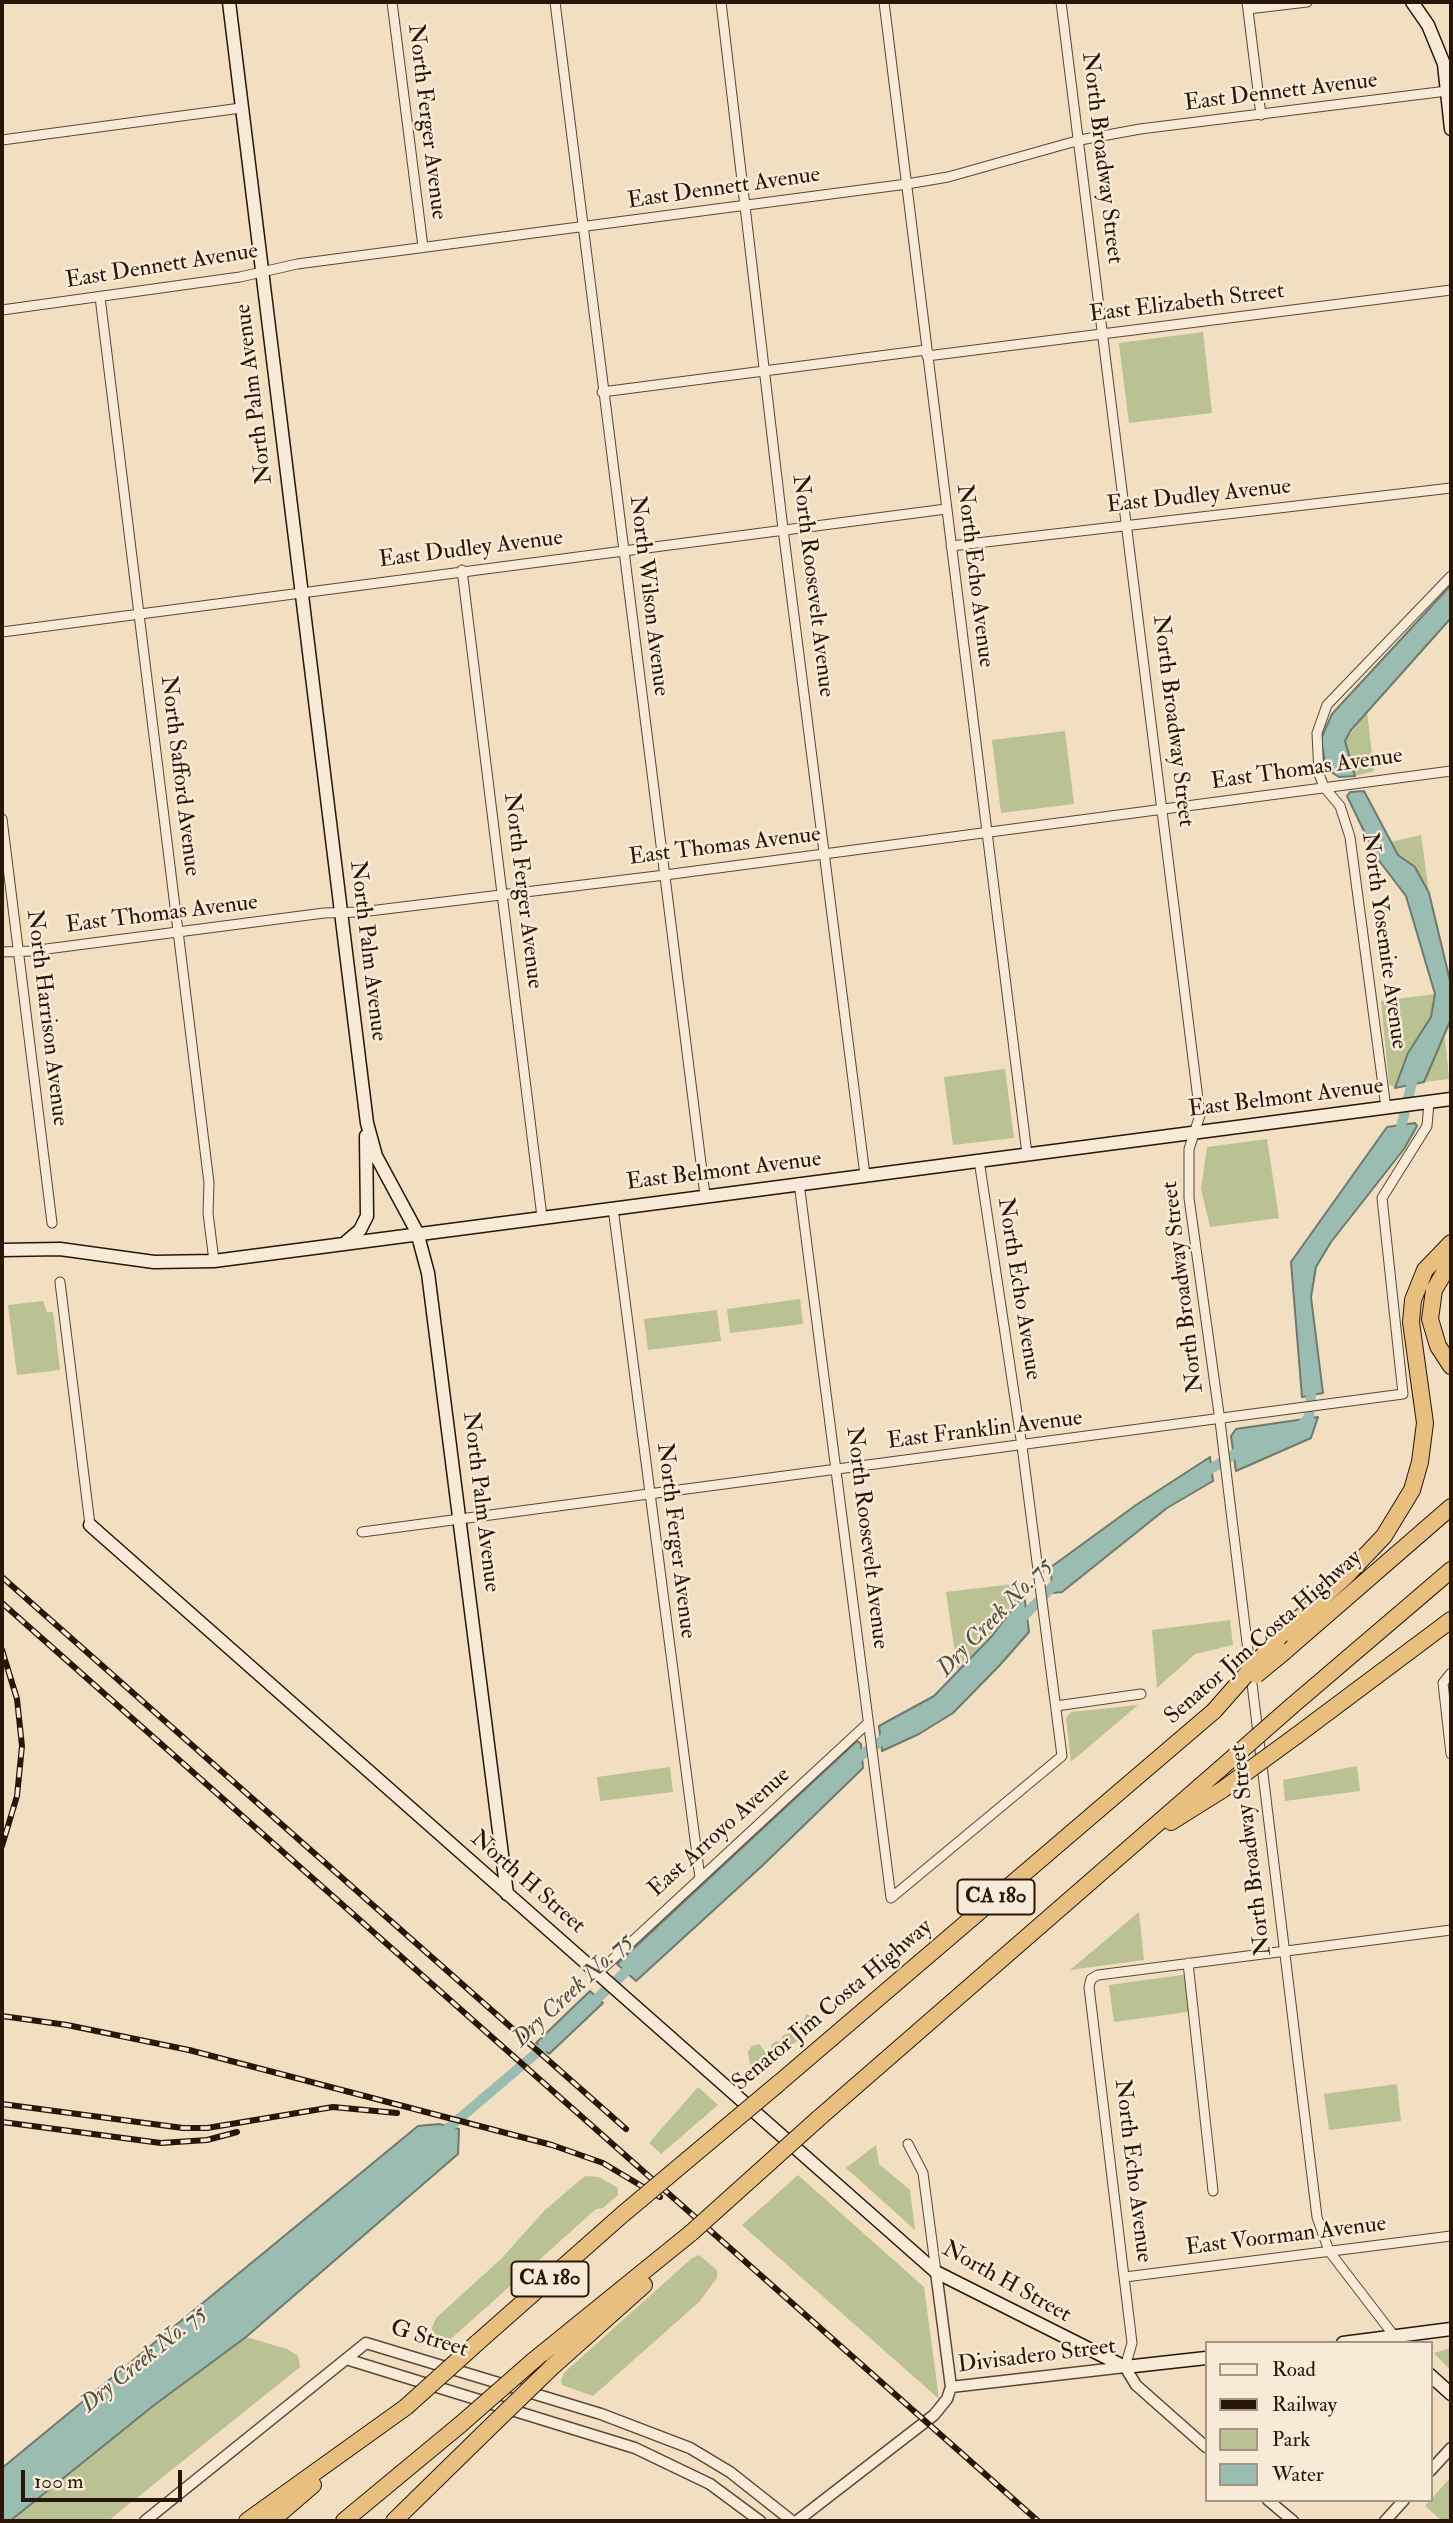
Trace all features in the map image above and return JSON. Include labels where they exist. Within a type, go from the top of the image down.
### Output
[{"type":"highway","points":[[1214,1711],[1281,1635],[1384,1536],[1412,1490],[1420,1462],[1424,1423],[1411,1322],[1413,1300],[1425,1270],[1451,1243]]},
{"type":"highway","points":[[1451,1261],[1434,1290],[1430,1319],[1438,1346],[1451,1366]]},
{"type":"highway","name":"Senator Jim Costa Highway","points":[[406,2407],[622,2214],[779,2083],[1451,1507]]},
{"type":"highway","name":"CA 180","points":[[344,2521],[533,2361],[671,2254],[819,2118],[1451,1570]]},
{"type":"highway","points":[[1130,1847],[1222,1790],[1451,1620]]},
{"type":"highway","points":[[394,2521],[671,2254]]},
{"type":"highway","points":[[247,2521],[406,2407]]},
{"type":"highway","name":"CA 180","points":[[271,2521],[406,2407]]},
{"type":"main road","name":"North Palm Avenue","points":[[229,2],[367,1123],[376,1156],[417,1232],[430,1288],[507,1894]]},
{"type":"main road","points":[[1412,2],[1428,25],[1444,64],[1451,129]]},
{"type":"main road","name":"East Belmont Avenue","points":[[2,1250],[60,1249],[154,1262],[214,1261],[417,1232],[1451,1099]]},
{"type":"main road","points":[[346,1242],[360,1230],[367,1216],[367,1123]]},
{"type":"main road","name":"North H Street","points":[[90,1525],[936,2272],[1125,2367]]},
{"type":"main road","points":[[1379,2341],[1451,2329]]},
{"type":"main road","name":"Divisadero Street","points":[[1125,2367],[1204,2358]]},
{"type":"main road","points":[[1432,2377],[1451,2394]]},
{"type":"street","name":"North Ferger Avenue","points":[[392,2],[422,247]]},
{"type":"street","name":"North Wilson Avenue","points":[[555,2],[705,1195]]},
{"type":"street","name":"North Roosevelt Avenue","points":[[720,2],[783,529],[865,1175]]},
{"type":"street","name":"North Echo Avenue","points":[[884,2],[1027,1154]]},
{"type":"street","name":"North Broadway Street","points":[[1061,2],[1104,334],[1125,524],[1164,808],[1200,1115],[1189,1149],[1189,1198],[1220,1421],[1317,2217],[1329,2251],[1397,2340]]},
{"type":"street","points":[[1261,115],[1247,5],[1307,2]]},
{"type":"street","name":"East Dennett Avenue","points":[[2,310],[262,272],[297,264],[907,184],[948,177],[1080,140],[1140,129],[1447,91]]},
{"type":"street","points":[[2,140],[241,108]]},
{"type":"street","name":"East Elizabeth Street","points":[[603,392],[766,371],[1104,334],[1451,290]]},
{"type":"street","name":"North Safford Avenue","points":[[100,297],[209,1183],[208,1213],[214,1261]]},
{"type":"street","name":"East Dudley Avenue","points":[[951,546],[1451,488]]},
{"type":"street","name":"East Dudley Avenue","points":[[2,632],[300,591],[946,509]]},
{"type":"street","name":"North Ferger Avenue","points":[[462,570],[542,1217]]},
{"type":"street","points":[[1324,787],[1316,750],[1318,724],[1327,705],[1451,576]]},
{"type":"street","name":"East Thomas Avenue","points":[[2,952],[665,875],[1451,771]]},
{"type":"street","name":"North Yosemite Avenue","points":[[1324,787],[1340,806],[1350,837],[1389,1107]]},
{"type":"street","name":"North Harrison Avenue","points":[[2,819],[52,1223]]},
{"type":"street","name":"East Franklin Avenue","points":[[362,1532],[1220,1421],[1403,1394],[1382,1198],[1427,1126],[1425,1102]]},
{"type":"street","name":"North Echo Avenue","points":[[891,1898],[1062,1756],[1022,1446],[979,1160]]},
{"type":"street","name":"North Roosevelt Avenue","points":[[799,1183],[891,1898]]},
{"type":"street","name":"North Ferger Avenue","points":[[613,1208],[700,1878]]},
{"type":"street","points":[[60,1282],[90,1525]]},
{"type":"street","points":[[1451,1673],[1443,1683],[1451,1754]]},
{"type":"street","points":[[1056,1706],[1141,1694]]},
{"type":"street","name":"East Arroyo Avenue","points":[[599,1972],[868,1723]]},
{"type":"street","points":[[1213,2191],[1188,1963],[1451,1930]]},
{"type":"street","name":"North Echo Avenue","points":[[1125,2367],[1132,2343],[1089,1987],[1091,1979],[1098,1975],[1188,1963]]},
{"type":"street","points":[[908,2144],[923,2173],[951,2387]]},
{"type":"street","name":"East Voorman Avenue","points":[[1125,2277],[1451,2236]]},
{"type":"street","name":"G Street","points":[[346,2358],[366,2343],[601,2414],[679,2444],[712,2460],[794,2521]]},
{"type":"street","points":[[145,2521],[346,2358]]},
{"type":"street","name":"G Street","points":[[346,2358],[593,2433],[682,2469],[726,2495],[760,2521]]},
{"type":"street","points":[[1125,2367],[1136,2385],[1204,2444]]},
{"type":"street","name":"Divisadero Street","points":[[794,2521],[934,2415],[947,2399],[951,2387],[1125,2367]]},
{"type":"street","points":[[593,2433],[601,2414]]},
{"type":"street","points":[[1432,2469],[1451,2448]]},
{"type":"street","points":[[1270,2502],[1293,2521]]},
{"type":"street","points":[[1385,2521],[1402,2502]]},
{"type":"green space","points":[[1203,332],[1212,413],[1129,423],[1119,343]]},
{"type":"green space","points":[[1367,712],[1374,771],[1355,776],[1345,741]]},
{"type":"green space","points":[[1065,731],[1074,804],[1001,813],[992,740]]},
{"type":"green space","points":[[1421,835],[1429,893],[1415,867],[1398,855],[1391,842]]},
{"type":"green space","points":[[1435,994],[1431,1017],[1408,1053],[1395,1088],[1389,1084],[1381,1001]]},
{"type":"green space","points":[[1445,1037],[1449,1079],[1424,1082],[1433,1059]]},
{"type":"green space","points":[[1005,1069],[1014,1138],[953,1145],[944,1077]]},
{"type":"green space","points":[[1267,1139],[1279,1218],[1210,1227],[1201,1189],[1207,1147]]},
{"type":"green space","points":[[800,1299],[803,1324],[730,1333],[727,1309]]},
{"type":"green space","points":[[43,1301],[47,1312],[53,1312],[60,1370],[17,1375],[8,1305]]},
{"type":"green space","points":[[717,1310],[721,1341],[648,1350],[644,1319]]},
{"type":"green space","points":[[1022,1583],[1024,1594],[958,1673],[946,1592]]},
{"type":"green space","points":[[1230,1620],[1233,1645],[1195,1654],[1157,1688],[1152,1630]]},
{"type":"green space","points":[[1138,1705],[1071,1762],[1066,1718],[1071,1712]]},
{"type":"green space","points":[[1357,1766],[1360,1791],[1285,1801],[1283,1780]]},
{"type":"green space","points":[[670,1767],[673,1792],[600,1801],[597,1777]]},
{"type":"green space","points":[[1139,1912],[1144,1960],[1070,1970]]},
{"type":"green space","points":[[1189,1974],[1194,2011],[1114,2022],[1109,1985]]},
{"type":"green space","points":[[806,2014],[817,2019],[816,2025],[809,2026],[803,2038],[798,2037],[798,2041],[776,2053],[769,2065],[762,2069],[750,2065],[748,2051],[752,2046],[759,2044],[766,2053],[772,2052],[771,2045],[776,2041],[780,2042],[783,2035],[791,2033],[790,2027],[798,2021],[803,2022]]},
{"type":"green space","points":[[1397,2084],[1401,2121],[1329,2130],[1324,2094]]},
{"type":"green space","points":[[698,2087],[718,2105],[661,2154],[649,2143]]},
{"type":"green space","points":[[876,2145],[879,2164],[910,2190],[915,2230],[846,2168]]},
{"type":"green space","points":[[798,2175],[924,2287],[939,2399],[742,2225]]},
{"type":"green space","points":[[585,2176],[599,2177],[618,2188],[618,2195],[603,2208],[596,2209],[443,2346],[433,2337],[432,2328],[436,2318],[501,2259],[545,2210]]},
{"type":"green space","points":[[699,2255],[717,2270],[717,2278],[699,2302],[593,2396],[562,2385],[565,2372],[692,2258]]},
{"type":"green space","points":[[246,2337],[287,2349],[298,2356],[300,2367],[108,2521],[10,2521],[153,2406]]},
{"type":"green space","points":[[1451,2348],[1451,2371],[1434,2353]]},
{"type":"green space","points":[[1451,2477],[1451,2521],[1442,2521],[1425,2506],[1432,2502],[1432,2498]]},
{"type":"water","points":[[1451,585],[1451,618],[1351,730],[1345,741],[1355,776],[1339,777],[1326,769],[1321,739],[1332,714]]},
{"type":"water","points":[[1364,791],[1398,855],[1415,867],[1429,893],[1451,985],[1451,1019],[1424,1082],[1395,1088],[1408,1053],[1431,1017],[1435,994],[1406,896],[1377,858],[1347,796],[1350,792]]},
{"type":"water","points":[[1415,1123],[1417,1126],[1404,1149],[1331,1242],[1316,1267],[1311,1297],[1323,1393],[1302,1397],[1291,1262],[1387,1127]]},
{"type":"water","points":[[1318,1417],[1311,1438],[1236,1471],[1231,1436],[1236,1429]]},
{"type":"water","points":[[1210,1457],[1213,1481],[1167,1508],[1062,1592],[1052,1593],[1051,1567],[1136,1505]]},
{"type":"water","points":[[1024,1594],[1029,1632],[999,1666],[953,1713],[919,1734],[882,1751],[879,1726],[934,1696],[992,1636]]},
{"type":"water","points":[[857,1741],[861,1744],[863,1768],[762,1866],[636,1981],[617,1964]]},
{"type":"water","points":[[590,1991],[603,2003],[549,2054],[536,2043]]},
{"type":"water","points":[[439,2124],[459,2129],[458,2154],[246,2337],[153,2406],[10,2521],[2,2521],[2,2468],[418,2126]]},
{"type":"waterway","name":"Dry Creek No. 75","points":[[1399,1136],[1414,1074]]},
{"type":"waterway","name":"Dry Creek No. 75","points":[[1298,1429],[1309,1417],[1312,1383]]},
{"type":"waterway","name":"Dry Creek No. 75","points":[[1201,1475],[1244,1448]]},
{"type":"waterway","name":"Dry Creek No. 75","points":[[1019,1621],[1061,1578]]},
{"type":"waterway","name":"Dry Creek No. 75","points":[[852,1762],[893,1732]]},
{"type":"waterway","name":"Dry Creek No. 75","points":[[588,2007],[635,1963]]},
{"type":"waterway","name":"Dry Creek No. 75","points":[[440,2135],[553,2039]]},
{"type":"railway","points":[[2,1577],[626,2129]]},
{"type":"railway","points":[[2,1603],[1038,2521]]},
{"type":"railway","points":[[2,1650],[17,1699],[22,1746],[17,1796],[2,1846]]},
{"type":"railway","points":[[2,2016],[67,2025],[189,2050],[552,2145],[603,2163],[660,2197]]},
{"type":"railway","points":[[2,2104],[183,2128],[207,2128],[333,2107],[397,2113]]},
{"type":"railway","points":[[2,2122],[161,2143],[207,2140],[237,2132]]}]
